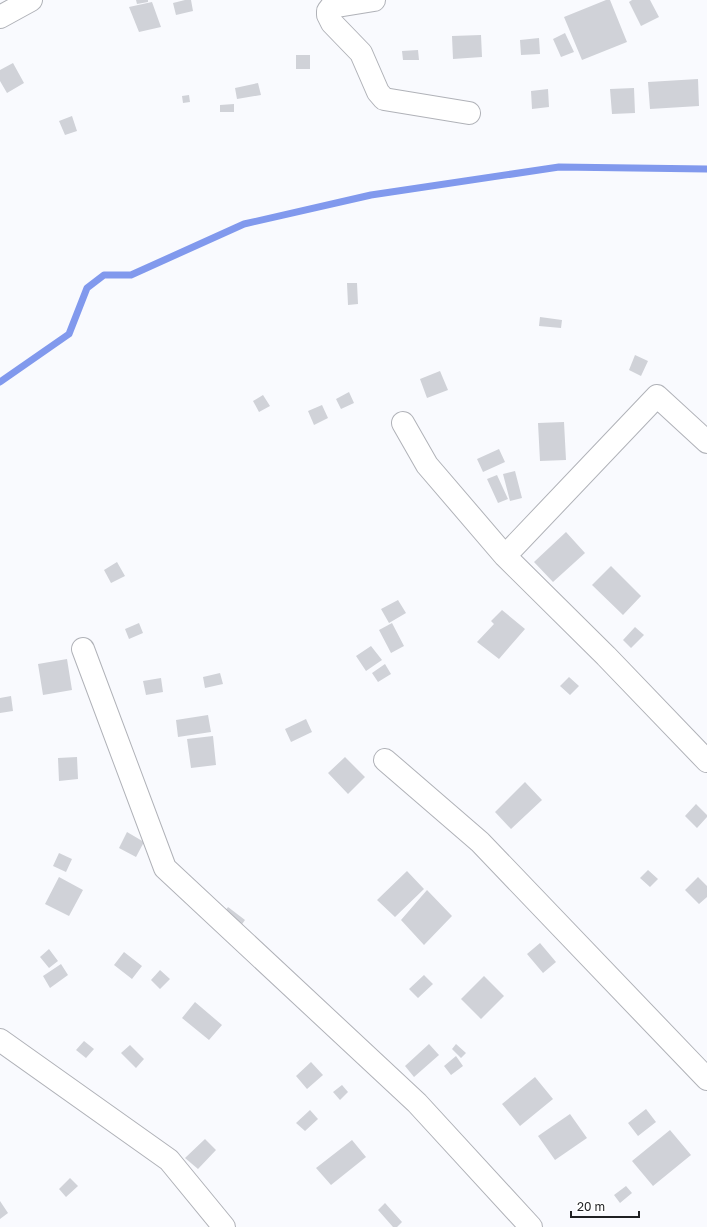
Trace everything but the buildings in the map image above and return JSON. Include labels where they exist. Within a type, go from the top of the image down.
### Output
[{"type":"street","points":[[0,16],[31,0]]},
{"type":"street","points":[[374,0],[331,7],[328,11],[328,15],[332,23],[361,53],[378,92],[384,99],[469,113]]},
{"type":"street","points":[[505,556],[657,396],[707,442]]},
{"type":"street","points":[[403,423],[427,465],[505,556],[606,656],[707,761]]},
{"type":"street","points":[[83,649],[165,868],[417,1103],[531,1227]]},
{"type":"street","points":[[385,760],[480,842],[707,1079]]},
{"type":"street","points":[[0,1040],[169,1160],[224,1227]]},
{"type":"waterway","points":[[0,382],[69,334],[87,288],[104,275],[131,275],[244,224],[371,195],[559,167],[707,169]]}]
